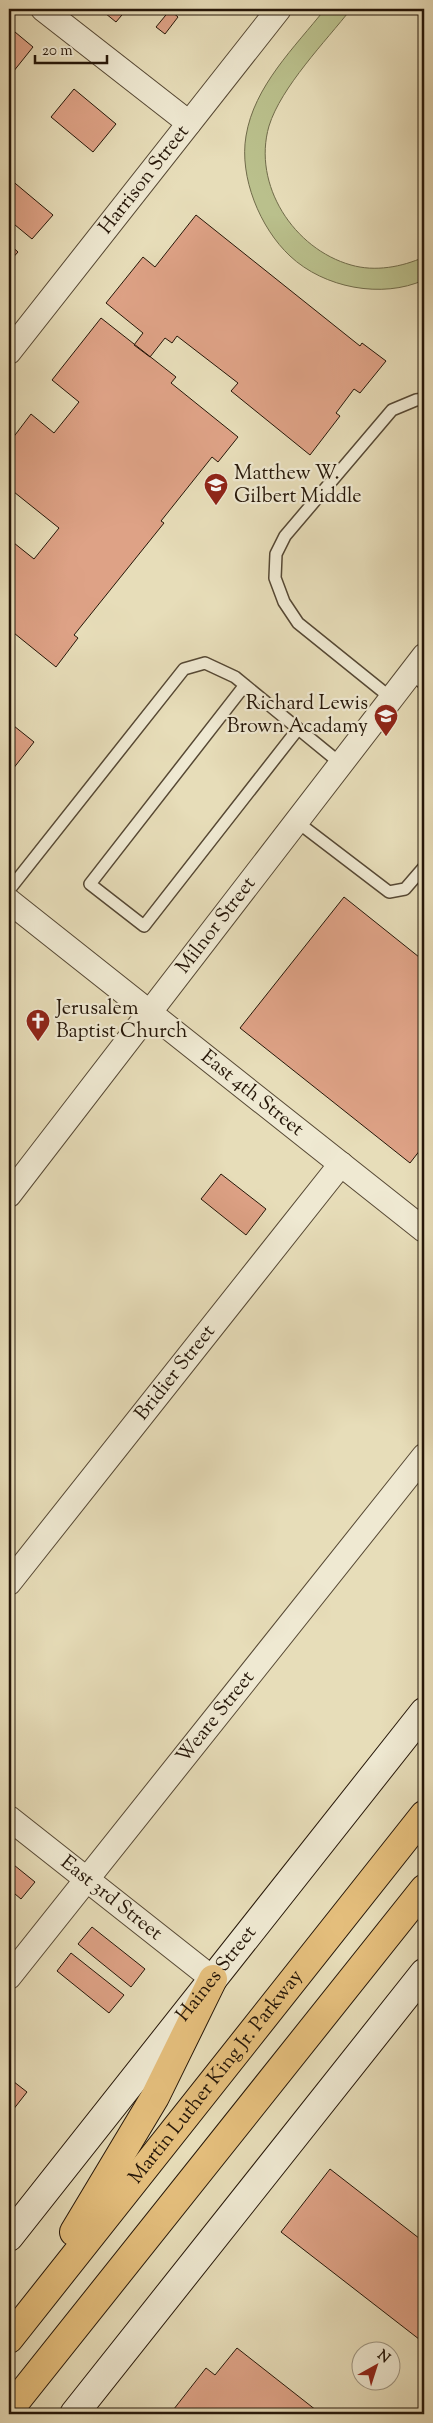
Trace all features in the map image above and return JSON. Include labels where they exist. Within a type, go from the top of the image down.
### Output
[{"type":"highway","name":"Martin Luther King Jr. Parkway","points":[[9,2338],[424,1814]]},
{"type":"highway","points":[[9,2410],[424,1889]]},
{"type":"highway","points":[[9,2338],[134,2134],[213,1979]]},
{"type":"street","points":[[42,9],[189,123]]},
{"type":"street","name":"Harrison Street","points":[[9,352],[279,9]]},
{"type":"street","name":"Milnor Street","points":[[9,1195],[340,763],[391,698],[420,671]]},
{"type":"street","name":"East 4th Street","points":[[9,901],[149,1010],[424,1230]]},
{"type":"street","name":"Bridier Street","points":[[9,1584],[342,1164]]},
{"type":"street","name":"Weare Street","points":[[9,1978],[424,1456]]},
{"type":"street","name":"Haines Street","points":[[9,2237],[424,1712]]},
{"type":"street","name":"East 3rd Street","points":[[9,1818],[213,1979]]},
{"type":"street","points":[[74,2414],[424,1973]]},
{"type":"lane","points":[[391,698],[298,623],[284,602],[275,578],[276,554],[285,536],[392,410],[416,400],[424,399]]},
{"type":"lane","points":[[9,890],[184,669],[205,663],[235,677],[340,763]]},
{"type":"lane","points":[[245,685],[90,884],[144,926],[298,728]]},
{"type":"lane","points":[[296,821],[389,892],[405,889],[424,868]]},
{"type":"green space","points":[[325,9],[351,9],[294,80],[275,111],[269,126],[265,148],[272,192],[282,212],[296,230],[312,245],[330,257],[351,265],[379,268],[398,266],[424,257],[424,280],[408,286],[390,289],[354,287],[336,283],[304,267],[290,256],[269,231],[254,201],[249,185],[245,152],[250,118],[258,100],[277,68]]},
{"type":"building","points":[[100,9],[127,9],[116,22]]},
{"type":"building","points":[[170,10],[178,17],[165,34],[156,27]]},
{"type":"building","points":[[9,27],[33,47],[9,77]]},
{"type":"building","points":[[74,89],[116,124],[93,152],[51,117]]},
{"type":"building","points":[[10,179],[53,215],[32,239],[9,220]]},
{"type":"building","points":[[196,215],[360,346],[362,343],[386,361],[360,393],[354,389],[336,413],[340,416],[310,455],[231,391],[238,383],[177,336],[172,343],[165,338],[150,357],[134,345],[143,333],[106,303],[143,257],[155,267]]},
{"type":"building","points":[[9,244],[18,252],[9,262]]},
{"type":"building","points":[[101,318],[176,377],[171,383],[238,437],[218,462],[212,457],[161,521],[164,523],[74,635],[78,638],[56,667],[9,629],[9,539],[34,559],[59,528],[9,488],[9,443],[31,414],[54,433],[79,402],[52,380]]},
{"type":"building","points":[[9,722],[34,742],[9,774]]},
{"type":"building","points":[[344,897],[424,961],[424,1145],[410,1163],[240,1028]]},
{"type":"building","points":[[221,1174],[266,1209],[246,1235],[201,1199]]},
{"type":"building","points":[[9,1861],[35,1882],[21,1899],[9,1889]]},
{"type":"building","points":[[92,1927],[145,1969],[131,1987],[78,1944]]},
{"type":"building","points":[[71,1953],[124,1995],[109,2013],[57,1971]]},
{"type":"building","points":[[9,2078],[27,2092],[9,2115]]},
{"type":"building","points":[[330,2169],[424,2242],[424,2343],[281,2232]]},
{"type":"building","points":[[237,2348],[321,2414],[170,2414],[206,2368],[215,2375]]},
{"type":"place","name":"Matthew W. Gilbert Middle","points":[[216,506]]},
{"type":"place","name":"Richard Lewis Brown Acadamy","points":[[386,737]]},
{"type":"place","name":"Jerusalem Baptist Church","points":[[38,1042]]}]
